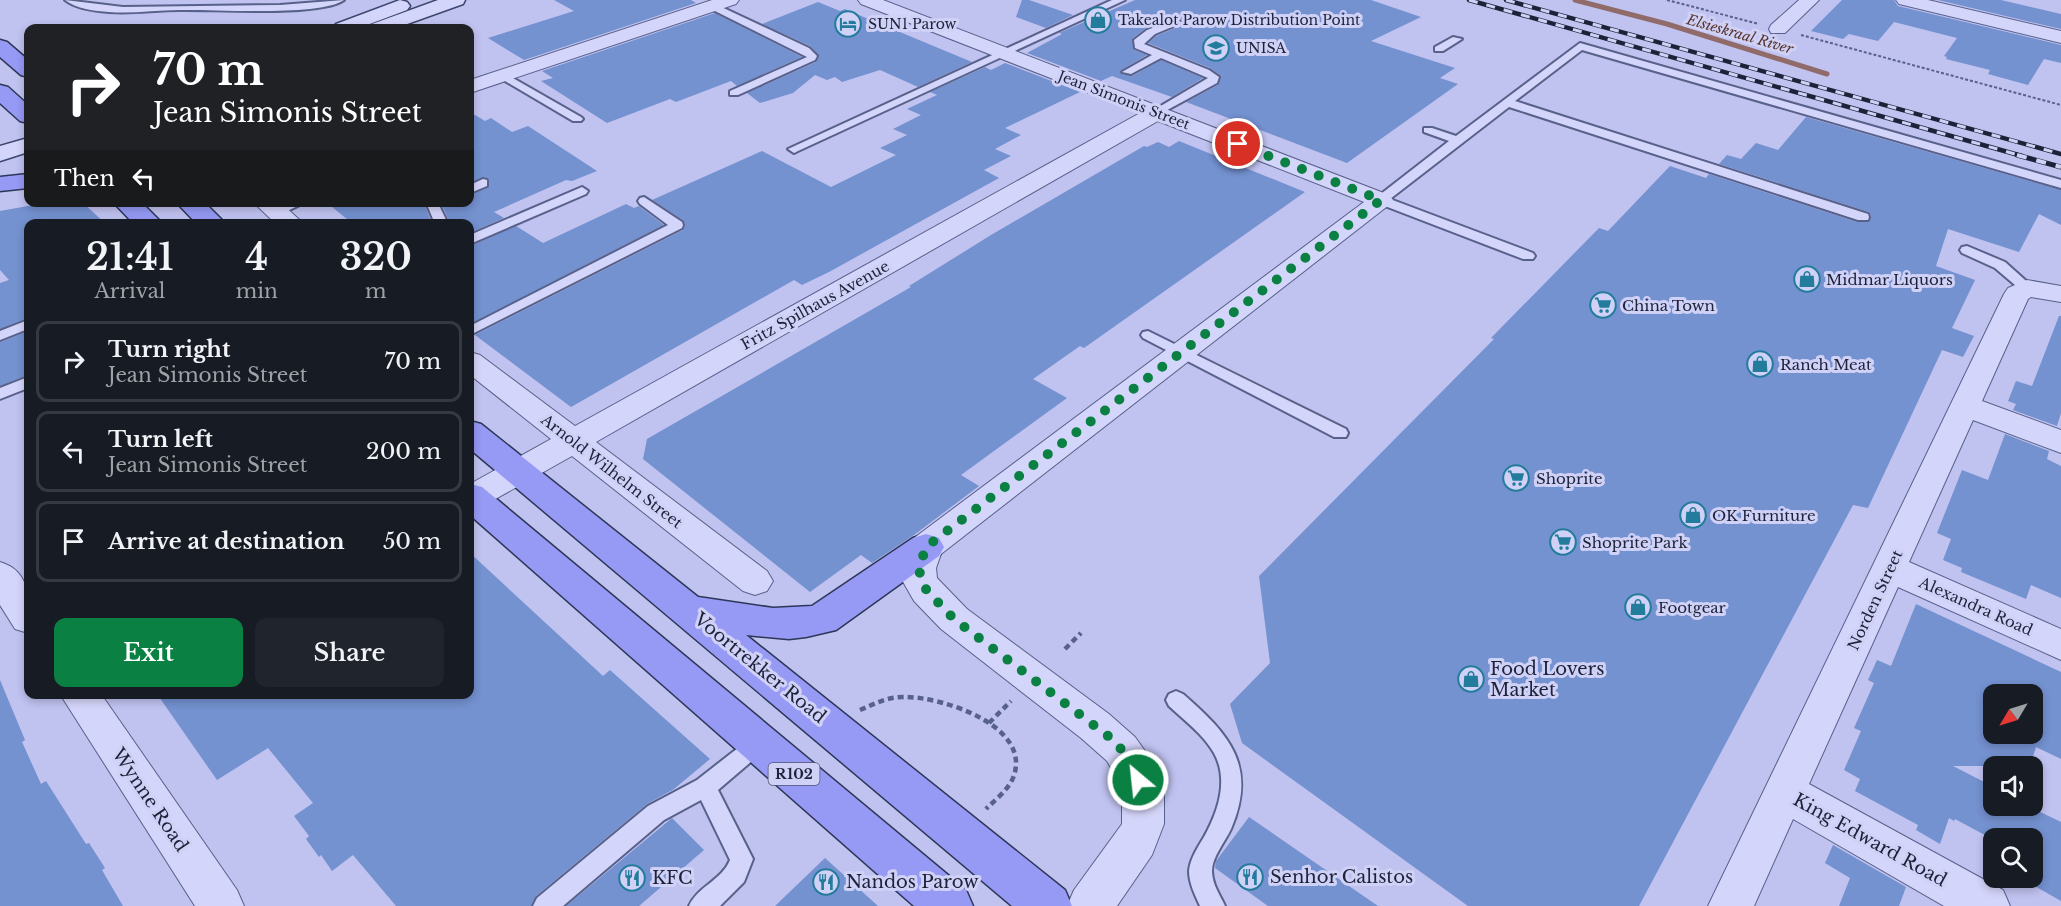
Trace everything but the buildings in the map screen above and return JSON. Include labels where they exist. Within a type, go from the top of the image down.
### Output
[{"type":"main road","points":[[353,24],[415,0]]},
{"type":"main road","points":[[390,24],[456,0]]},
{"type":"main road","points":[[0,46],[24,66]]},
{"type":"main road","points":[[0,92],[24,113]]},
{"type":"main road","points":[[0,154],[24,146]]},
{"type":"main road","points":[[0,166],[24,159]]},
{"type":"main road","points":[[0,184],[24,181]]},
{"type":"main road","points":[[131,207],[144,219]]},
{"type":"main road","points":[[194,207],[207,219]]},
{"type":"main road","name":"Voortrekker Road","points":[[474,435],[1048,906]]},
{"type":"main road","name":"R102","points":[[474,500],[949,906]]},
{"type":"main road","points":[[690,611],[783,624],[802,624],[822,619],[926,547]]},
{"type":"street","name":"Jean Simonis Street","points":[[867,0],[1381,200]]},
{"type":"street","points":[[1778,29],[1810,0]]},
{"type":"street","points":[[1905,0],[2061,37]]},
{"type":"street","points":[[474,86],[721,3]]},
{"type":"street","name":"Fritz Spilhaus Avenue","points":[[474,495],[1158,112]]},
{"type":"street","points":[[1090,906],[1137,841],[1143,824],[1143,794],[1131,764],[1121,749],[1101,731],[954,619],[927,591],[921,580],[919,568],[926,547],[1381,200]]},
{"type":"street","points":[[2022,291],[2061,294]]},
{"type":"street","name":"Norden Street","points":[[1731,906],[2022,291]]},
{"type":"street","name":"Arnold Wilhelm Street","points":[[474,364],[755,581]]},
{"type":"street","points":[[1966,406],[2061,442]]},
{"type":"street","name":"Alexandra Road","points":[[1890,567],[2061,645]]},
{"type":"street","points":[[8,577],[24,611]]},
{"type":"street","name":"Wynne Road","points":[[82,699],[221,906]]},
{"type":"street","name":"King Edward Road","points":[[1784,792],[1987,906]]},
{"type":"lane","points":[[70,0],[80,4],[114,8],[284,6],[339,0]]},
{"type":"lane","points":[[198,7],[212,0]]},
{"type":"lane","points":[[794,149],[1120,0]]},
{"type":"lane","points":[[721,3],[812,56],[810,60],[734,93]]},
{"type":"lane","points":[[1439,49],[1457,39]]},
{"type":"lane","points":[[1381,200],[1580,46],[2061,184]]},
{"type":"lane","points":[[1145,50],[1214,77],[1213,81],[1158,112]]},
{"type":"lane","points":[[1127,72],[1160,56]]},
{"type":"lane","points":[[504,76],[577,119]]},
{"type":"lane","points":[[1509,103],[1863,217]]},
{"type":"lane","points":[[1428,129],[1459,141]]},
{"type":"lane","points":[[474,187],[483,183]]},
{"type":"lane","points":[[474,238],[582,191]]},
{"type":"lane","points":[[1381,200],[1528,256]]},
{"type":"lane","points":[[474,329],[677,225],[644,201]]},
{"type":"lane","points":[[1967,250],[2000,265],[2022,291]]},
{"type":"lane","points":[[0,336],[24,326]]},
{"type":"lane","points":[[1148,334],[1340,433]]},
{"type":"lane","points":[[0,394],[24,384]]},
{"type":"lane","points":[[1176,700],[1210,731],[1222,748],[1233,781],[1232,800],[1223,826],[1202,863],[1201,875],[1213,906]]},
{"type":"lane","points":[[545,906],[656,813],[705,787],[759,743]]},
{"type":"lane","points":[[701,906],[734,878],[742,859],[705,787]]},
{"type":"path","points":[[1667,0],[2061,105]]},
{"type":"path","points":[[1065,649],[1081,633]]},
{"type":"path","points":[[860,711],[890,698],[926,698],[957,705],[989,723],[1006,739],[1017,756],[1014,778],[986,809]]},
{"type":"path","points":[[989,723],[1012,700]]},
{"type":"waterway","name":"Elsieskraal River","points":[[1575,0],[1667,24],[1827,74]]},
{"type":"railway","points":[[1469,0],[2022,156]]},
{"type":"railway","points":[[1506,0],[2061,154]]},
{"type":"railway","points":[[2017,155],[2061,167]]},
{"type":"place","name":"Takealot Parow Distribution Point","points":[[1098,20]]},
{"type":"place","name":"SUN1 Parow","points":[[848,24]]},
{"type":"place","name":"UNISA","points":[[1216,48]]},
{"type":"place","name":"Midmar Liquors","points":[[1807,279]]},
{"type":"place","name":"China Town","points":[[1603,305]]},
{"type":"place","name":"Ranch Meat","points":[[1760,364]]},
{"type":"place","name":"Shoprite","points":[[1516,478]]},
{"type":"place","name":"OK Furniture","points":[[1693,515]]},
{"type":"place","name":"Shoprite Park","points":[[1563,542]]},
{"type":"place","name":"Footgear","points":[[1638,607]]},
{"type":"place","name":"Food Lovers Market","points":[[1471,679]]},
{"type":"place","name":"Senhor Calistos","points":[[1250,877]]},
{"type":"place","name":"KFC","points":[[632,878]]},
{"type":"place","name":"Nandos Parow","points":[[826,882]]},
{"type":"route","points":[[1138,780],[1121,749],[1108,736],[1035,678],[954,619],[927,591],[921,580],[919,568],[926,547],[1381,200],[1238,144]]}]
